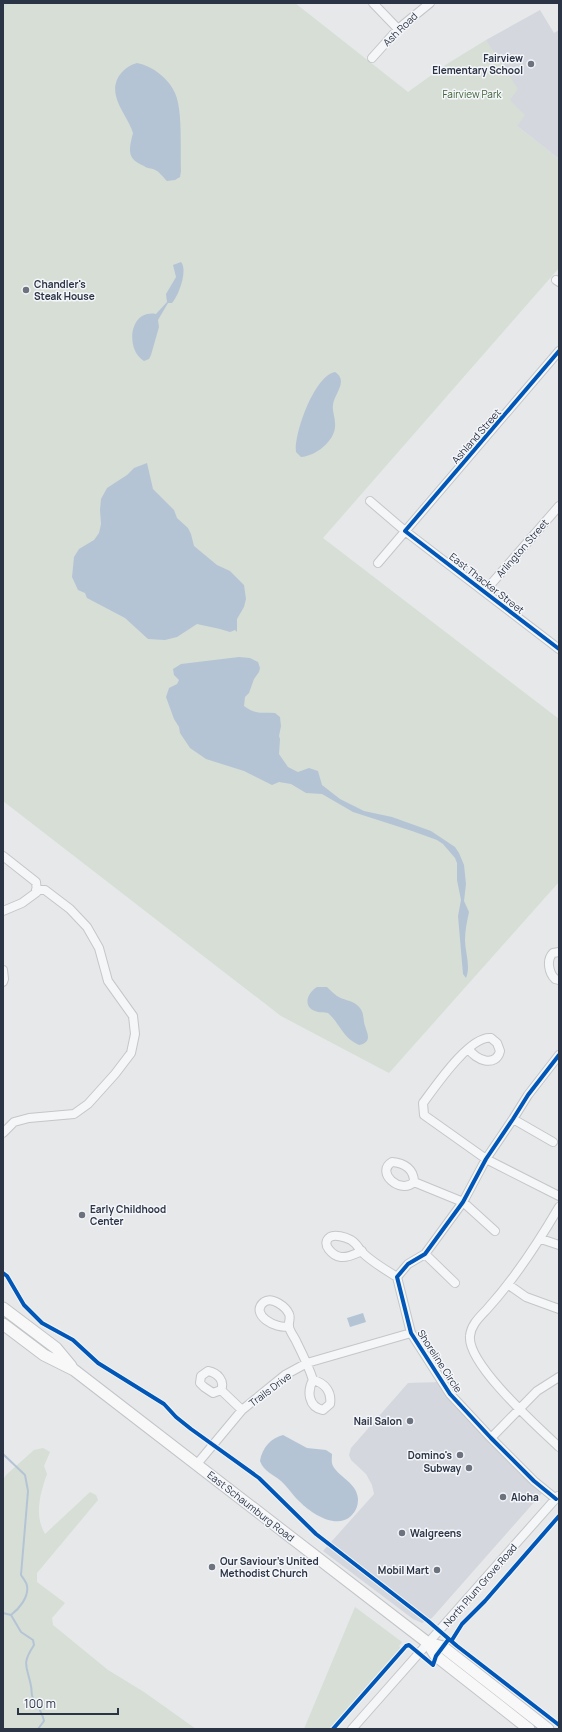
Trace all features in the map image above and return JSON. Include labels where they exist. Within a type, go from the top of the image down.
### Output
[{"type":"main road","name":"East Schaumburg Road","points":[[3,1308],[56,1348],[74,1370]]},
{"type":"main road","name":"East Schaumburg Road","points":[[3,1324],[44,1355],[74,1370],[197,1464],[428,1643],[436,1656],[529,1729]]},
{"type":"main road","name":"East Schaumburg Road","points":[[428,1643],[443,1647],[548,1729]]},
{"type":"street","points":[[373,3],[398,29]]},
{"type":"street","name":"Ash Road","points":[[372,58],[398,29],[430,3]]},
{"type":"street","name":"Ashland Street","points":[[378,563],[559,351]]},
{"type":"street","name":"East Thacker Street","points":[[370,501],[405,531],[559,649]]},
{"type":"street","name":"Arlington Street","points":[[485,591],[559,506]]},
{"type":"street","points":[[3,856],[36,882],[37,891]]},
{"type":"street","points":[[3,912],[22,902],[37,891],[45,890],[70,909],[87,927],[99,948],[108,981],[132,1016],[135,1034],[131,1053],[115,1074],[92,1099],[74,1114],[29,1118],[14,1122],[3,1133]]},
{"type":"street","points":[[559,952],[553,953],[549,959],[550,971],[555,979],[559,980]]},
{"type":"street","points":[[3,970],[3,982]]},
{"type":"street","points":[[469,1049],[464,1052],[423,1103],[424,1115],[486,1159],[559,1196]]},
{"type":"street","points":[[362,1251],[397,1277],[408,1264],[425,1254],[464,1202],[486,1159],[528,1095],[558,1057]]},
{"type":"street","points":[[513,1120],[553,1142]]},
{"type":"street","points":[[414,1182],[464,1202],[495,1231]]},
{"type":"street","points":[[559,1207],[541,1239],[509,1285],[474,1324],[470,1335],[471,1347],[490,1377],[519,1409],[559,1447]]},
{"type":"street","points":[[541,1239],[559,1245]]},
{"type":"street","points":[[425,1254],[455,1284]]},
{"type":"street","name":"Shoreline Circle","points":[[397,1277],[411,1333],[450,1394],[534,1481],[557,1497]]},
{"type":"street","points":[[509,1285],[526,1297],[559,1309]]},
{"type":"street","points":[[289,1326],[314,1380]]},
{"type":"street","name":"Trails Drive","points":[[197,1464],[242,1410],[285,1375],[307,1363],[411,1333]]},
{"type":"street","points":[[491,1438],[537,1391],[559,1377]]},
{"type":"street","points":[[221,1390],[242,1410]]},
{"type":"street","name":"North Plum Grove Road","points":[[352,1729],[557,1497]]},
{"type":"shaded area","name":"Fairview Elementary School","points":[[540,10],[554,33],[559,30],[559,159],[517,126],[510,100],[486,40]]},
{"type":"shaded area","points":[[441,1382],[544,1491],[432,1618],[422,1623],[413,1619],[323,1551],[374,1494],[372,1485],[366,1474],[351,1460],[349,1455],[351,1448],[408,1383]]},
{"type":"green space","name":"Fairview Park","points":[[3,3],[295,3],[408,92],[447,64],[486,40],[518,89],[510,100],[525,115],[517,126],[559,159],[559,268],[323,538],[559,719],[559,882],[389,1073],[281,1016],[3,801]]},
{"type":"green space","points":[[43,1448],[50,1452],[44,1466],[47,1474],[39,1504],[40,1519],[45,1534],[90,1492],[96,1495],[98,1500],[37,1573],[37,1582],[65,1603],[52,1618],[53,1625],[108,1670],[144,1692],[196,1729],[3,1729],[3,1480],[6,1475],[34,1450]]},
{"type":"green space","points":[[355,1607],[402,1642],[399,1646],[402,1649],[331,1729],[304,1729]]},
{"type":"water","points":[[137,63],[149,67],[165,78],[178,100],[181,171],[180,177],[175,180],[167,181],[157,171],[134,160],[130,153],[130,144],[133,133],[119,105],[115,90],[117,80],[123,71]]},
{"type":"water","points":[[181,262],[184,271],[180,289],[175,299],[172,303],[168,303],[158,320],[159,327],[151,355],[149,359],[144,361],[138,356],[132,340],[135,324],[140,318],[147,314],[156,314],[167,302],[166,294],[176,277],[173,265]]},
{"type":"water","points":[[335,372],[341,379],[341,383],[333,405],[335,429],[333,435],[319,450],[313,454],[301,457],[296,452],[296,444],[298,432],[307,407],[320,384],[327,376]]},
{"type":"water","points":[[147,463],[153,489],[174,510],[177,518],[188,528],[194,546],[217,565],[230,571],[244,585],[246,599],[244,607],[237,619],[237,632],[235,630],[230,632],[197,624],[177,637],[165,640],[148,639],[125,618],[87,598],[85,593],[78,590],[72,577],[74,557],[79,549],[94,540],[99,533],[101,524],[101,499],[107,488],[127,475],[134,468]]},
{"type":"water","points":[[239,657],[250,658],[258,662],[260,668],[249,693],[245,697],[244,706],[256,712],[275,713],[280,717],[281,726],[279,736],[279,754],[288,767],[298,772],[309,768],[318,771],[322,785],[340,799],[364,811],[392,817],[431,831],[455,847],[464,865],[466,884],[464,901],[469,912],[465,937],[468,964],[466,978],[463,974],[458,916],[461,900],[457,880],[457,863],[455,858],[443,844],[437,840],[412,831],[353,812],[322,794],[306,793],[291,784],[279,782],[272,785],[244,771],[206,759],[190,748],[180,733],[179,727],[174,719],[166,697],[169,688],[177,684],[179,680],[174,675],[173,669],[181,664]]},
{"type":"water","points":[[317,987],[327,987],[337,996],[355,1003],[359,1007],[362,1012],[368,1035],[367,1041],[359,1045],[353,1042],[345,1035],[328,1013],[317,1012],[311,1009],[308,1003],[309,995]]},
{"type":"water","points":[[363,1313],[366,1322],[350,1327],[347,1318]]},
{"type":"water","points":[[283,1435],[307,1448],[326,1450],[332,1454],[333,1466],[357,1493],[357,1506],[351,1516],[345,1520],[331,1521],[317,1515],[310,1511],[295,1497],[284,1483],[264,1468],[260,1461],[265,1448],[275,1438]]},
{"type":"waterway","points":[[3,1454],[25,1475],[28,1491],[21,1575],[26,1583],[27,1590],[23,1602],[11,1615]]},
{"type":"waterway","points":[[3,1613],[11,1615],[21,1632],[33,1640],[34,1645],[27,1657],[26,1665],[32,1697],[41,1711],[44,1721],[38,1729]]},
{"type":"cycle path","points":[[559,351],[405,531],[559,649]]},
{"type":"cycle path","points":[[556,1499],[534,1481],[450,1394],[411,1333],[397,1277],[408,1264],[425,1254],[463,1202],[486,1159],[528,1095],[559,1055]]},
{"type":"cycle path","points":[[3,1273],[7,1276],[24,1305],[42,1323],[73,1340],[98,1363],[164,1404],[176,1417],[191,1429],[259,1478],[316,1534],[559,1725]]},
{"type":"cycle path","points":[[333,1729],[406,1646],[409,1645],[433,1665],[436,1656],[448,1640],[452,1640],[462,1624],[485,1601],[559,1516]]},
{"type":"place","name":"Fairview Elementary School","points":[[531,64]]},
{"type":"place","name":"Chandler's Steak House","points":[[26,290]]},
{"type":"place","name":"Early Childhood Center","points":[[82,1215]]},
{"type":"place","name":"Nail Salon","points":[[410,1421]]},
{"type":"place","name":"Domino's","points":[[460,1455]]},
{"type":"place","name":"Subway","points":[[469,1468]]},
{"type":"place","name":"Aloha","points":[[503,1497]]},
{"type":"place","name":"Walgreens","points":[[402,1533]]},
{"type":"place","name":"Our Saviour's United Methodist Church","points":[[212,1567]]},
{"type":"place","name":"Mobil Mart","points":[[437,1570]]}]
